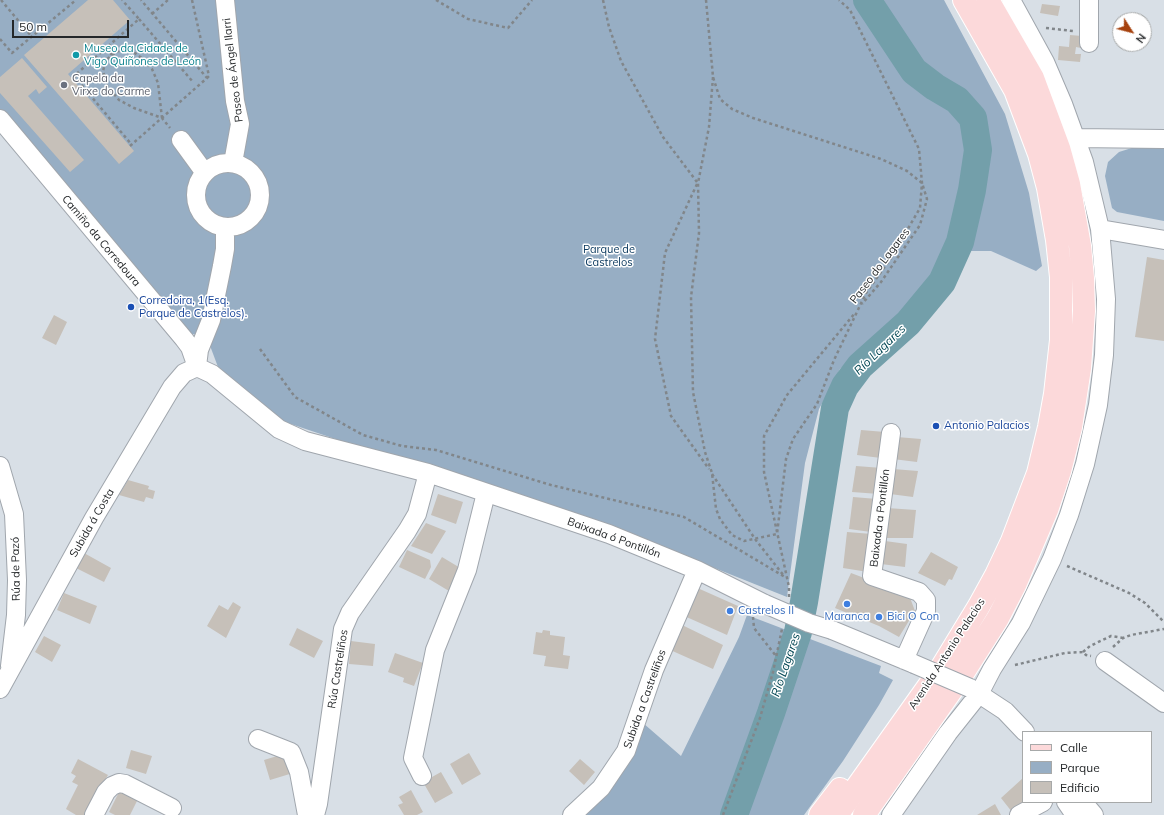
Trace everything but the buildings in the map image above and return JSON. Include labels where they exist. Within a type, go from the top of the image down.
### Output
[{"type":"main road","name":"Avenida Antonio Palacios","points":[[838,815],[961,636],[996,575],[1012,541],[1038,473],[1049,427],[1059,364],[1062,277],[1053,214],[1039,154],[1015,90],[964,0]]},
{"type":"main road","name":"Avenida Antonio Palacios","points":[[864,815],[962,675],[1015,585],[1045,516],[1060,471],[1071,427],[1080,368],[1084,310],[1083,278],[1079,238],[1069,184],[1059,148],[1033,78],[988,0]]},
{"type":"main road","points":[[820,815],[846,780],[887,744]]},
{"type":"street","name":"Paseo de Ángel Ilarri","points":[[225,0],[235,101],[240,124],[233,163]]},
{"type":"street","points":[[891,815],[974,691],[992,668],[1021,623],[1052,559],[1085,464],[1098,405],[1104,355],[1106,299],[1100,229],[1084,162],[1076,138],[1045,62],[1011,0]]},
{"type":"street","points":[[1089,0],[1089,37]]},
{"type":"street","name":"Camiño da Corredoura","points":[[0,119],[190,346],[197,367]]},
{"type":"street","points":[[1076,138],[1164,139]]},
{"type":"street","points":[[181,140],[204,173]]},
{"type":"street","points":[[222,163],[233,163],[243,166],[252,173],[258,182],[260,193],[259,204],[254,214],[246,222],[236,226],[225,227],[206,219],[200,211],[196,201],[196,191],[199,181],[204,173],[213,166],[222,163]]},
{"type":"street","points":[[197,367],[199,350],[211,320],[222,266],[225,249],[225,227]]},
{"type":"street","points":[[1100,229],[1164,240]]},
{"type":"street","name":"Baixada ó Pontillón","points":[[197,367],[212,374],[279,429],[305,441],[428,473],[486,494],[609,534],[697,570],[760,608],[832,630],[974,691],[1005,711],[1024,731]]},
{"type":"street","name":"Subida á Costa","points":[[0,689],[94,518],[172,387],[184,373],[197,367]]},
{"type":"street","name":"Baixada a Pontillón","points":[[891,433],[872,576],[919,592],[926,600],[926,611],[909,662]]},
{"type":"street","name":"Rúa de Pazó","points":[[0,466],[14,514],[17,565],[16,615],[9,673]]},
{"type":"street","name":"Rúa Castreliños","points":[[315,815],[318,804],[343,629],[350,613],[417,514],[428,473]]},
{"type":"street","points":[[422,776],[413,758],[435,650],[467,570],[486,494]]},
{"type":"street","name":"Subida a Castreliños","points":[[572,815],[601,788],[626,751],[654,670],[697,570]]},
{"type":"street","points":[[1104,657],[1164,703]]},
{"type":"street","points":[[258,738],[291,752],[299,772],[307,815]]},
{"type":"street","points":[[94,815],[106,792],[112,786],[119,783],[125,784],[172,808]]},
{"type":"street","points":[[1019,815],[1040,803]]},
{"type":"street","points":[[1067,803],[1075,815]]},
{"type":"street","points":[[1084,803],[1094,815]]},
{"type":"path","points":[[1,0],[32,37]]},
{"type":"path","points":[[0,39],[12,53],[76,0]]},
{"type":"path","points":[[122,0],[193,82]]},
{"type":"path","points":[[141,0],[207,78]]},
{"type":"path","points":[[152,14],[168,0]]},
{"type":"path","points":[[139,19],[74,76],[131,146],[209,76],[192,0]]},
{"type":"path","points":[[436,0],[468,19],[508,28],[532,0]]},
{"type":"path","points":[[603,0],[609,27],[621,61],[663,137],[698,183]]},
{"type":"path","points":[[706,0],[713,77],[709,127],[698,183],[699,233],[691,297],[693,392],[705,452],[712,473],[714,500],[720,520],[732,535],[744,541],[776,534],[786,459],[793,439],[817,404],[857,309],[866,293],[891,258],[920,208],[922,183],[919,149],[850,10],[839,0]]},
{"type":"path","points":[[1043,27],[1081,32],[1089,37]]},
{"type":"path","points":[[106,48],[112,54]]},
{"type":"path","points":[[118,51],[132,51],[143,58],[152,69],[158,83],[162,118],[134,108],[119,100],[108,86],[103,71],[106,60],[112,54],[118,51]]},
{"type":"path","points":[[713,77],[720,99],[732,109],[881,159],[907,171],[922,183]]},
{"type":"path","points":[[698,183],[665,253],[655,339],[671,416],[712,473],[756,539],[786,578]]},
{"type":"path","name":"Paseo do Lagares","points":[[788,602],[789,587],[776,534],[764,472],[764,436],[787,394],[881,282],[920,225],[926,199],[922,183]]},
{"type":"path","points":[[260,349],[295,397],[363,435],[402,446],[436,450],[551,485],[684,517],[786,578]]},
{"type":"path","points":[[1052,559],[1129,593],[1145,603],[1164,622]]},
{"type":"path","points":[[760,608],[753,616],[754,628],[777,656]]},
{"type":"path","points":[[723,815],[760,718],[777,656],[782,628]]},
{"type":"path","points":[[1010,666],[1065,652],[1083,652],[1086,655],[1104,657],[1122,638],[1164,629]]},
{"type":"path","points":[[1083,652],[1090,646],[1111,636],[1122,638]]},
{"type":"green space","name":"Parque de Castrelos","points":[[0,0],[944,0],[1005,114],[1029,193],[1042,266],[1036,271],[991,251],[946,251],[931,277],[904,314],[840,369],[819,409],[805,463],[787,597],[692,559],[282,421],[250,396],[218,367],[209,343],[198,335],[187,333],[0,111]]},
{"type":"green space","points":[[1164,143],[1164,221],[1117,212],[1112,208],[1105,176],[1108,162],[1119,152],[1138,146]]},
{"type":"green space","points":[[747,615],[881,666],[879,673],[893,680],[879,705],[843,761],[804,815],[582,815],[643,723],[681,756],[739,637]]},
{"type":"waterway","name":"Río Lagares","points":[[734,815],[771,713],[798,632],[835,408],[845,386],[860,366],[908,323],[942,282],[960,242],[972,190],[978,150],[973,118],[957,100],[935,87],[914,71],[867,0]]},
{"type":"place","name":"Museo da Cidade de Vigo Quiñones de León","points":[[76,55]]},
{"type":"place","name":"Capela da Virxe do Carme","points":[[64,85]]},
{"type":"place","name":"Corredoira, 1(Esq. Parque de Castrelos).","points":[[131,307]]},
{"type":"place","name":"Antonio Palacios","points":[[936,426]]},
{"type":"place","name":"Maranca","points":[[847,604]]},
{"type":"place","name":"Castrelos II","points":[[730,611]]},
{"type":"place","name":"Bici O Con","points":[[879,617]]}]
